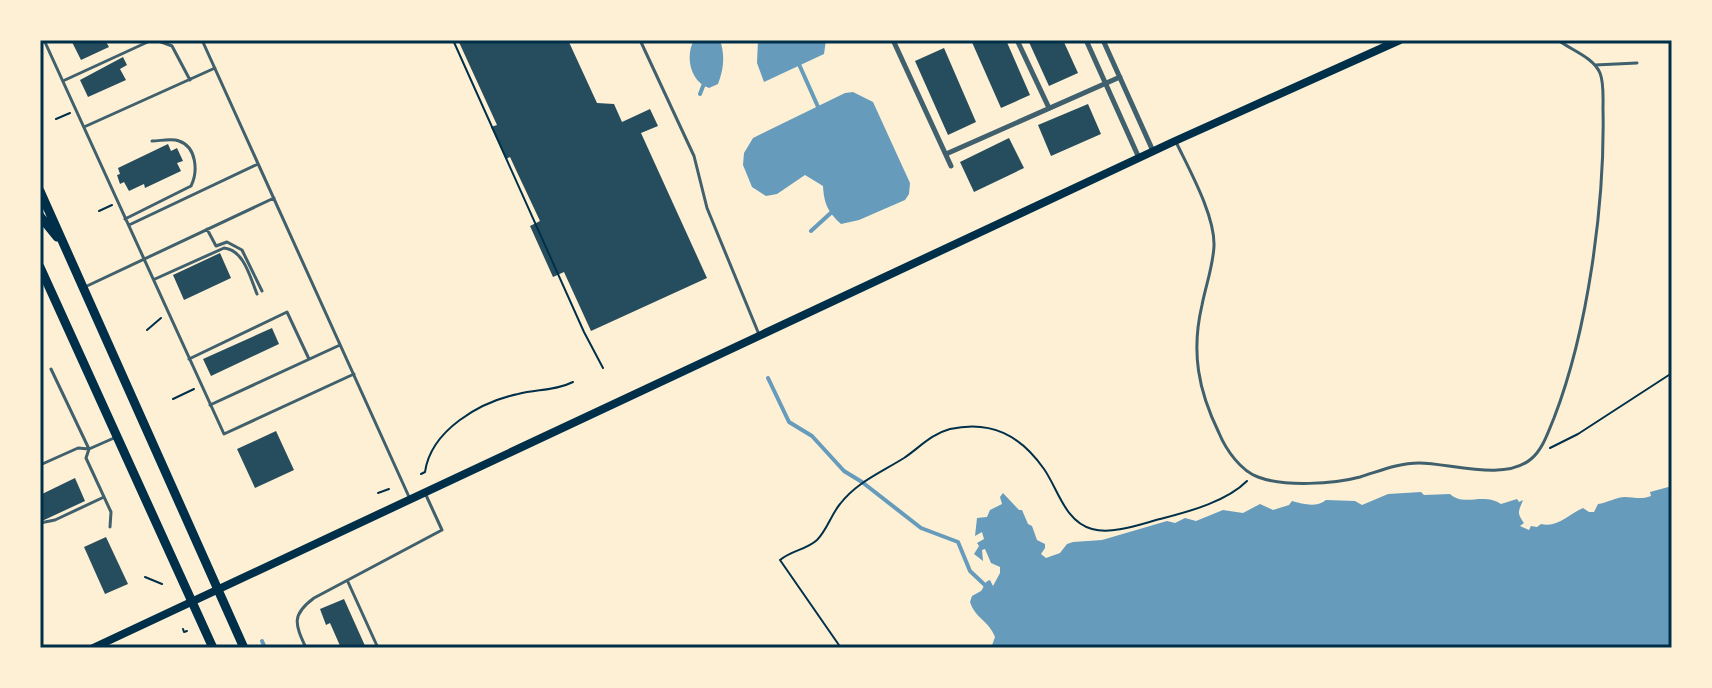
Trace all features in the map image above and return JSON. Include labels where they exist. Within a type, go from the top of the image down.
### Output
[{"type":"main road","points":[[93,648],[193,604],[1154,152],[1375,45],[1400,40]]},
{"type":"main road","points":[[40,191],[244,648]]},
{"type":"main road","points":[[40,216],[64,246]]},
{"type":"main road","points":[[40,267],[213,648]]},
{"type":"street","points":[[894,40],[951,166]]},
{"type":"street","points":[[1017,40],[1049,108]]},
{"type":"street","points":[[1086,40],[1139,158]]},
{"type":"street","points":[[1103,40],[1154,152]]},
{"type":"street","points":[[946,154],[1120,77]]},
{"type":"lane","points":[[44,40],[224,434],[354,374]]},
{"type":"lane","points":[[64,81],[154,40],[172,46],[190,80]]},
{"type":"lane","points":[[202,40],[410,500]]},
{"type":"lane","points":[[640,40],[694,156],[707,208],[760,336]]},
{"type":"lane","points":[[1175,141],[1206,212],[1215,244],[1196,340],[1195,362],[1204,403],[1221,439],[1243,468],[1277,481],[1311,483],[1357,478],[1402,464],[1421,463],[1467,469],[1514,468],[1530,461],[1544,443],[1565,388],[1594,247],[1604,142],[1601,75],[1595,65],[1558,40]]},
{"type":"lane","points":[[1595,65],[1637,63]]},
{"type":"lane","points":[[84,127],[215,68]]},
{"type":"lane","points":[[125,219],[191,186],[196,177],[197,167],[187,146],[177,140],[152,141]]},
{"type":"lane","points":[[129,225],[258,164]]},
{"type":"lane","points":[[83,288],[274,198]]},
{"type":"lane","points":[[153,280],[224,248],[242,258],[260,292],[242,250],[227,242],[216,246],[207,229]]},
{"type":"lane","points":[[189,359],[287,312],[309,359]]},
{"type":"lane","points":[[210,405],[340,345]]},
{"type":"lane","points":[[51,369],[89,449],[86,458],[111,512],[110,527]]},
{"type":"lane","points":[[40,465],[78,448],[89,449],[117,437]]},
{"type":"lane","points":[[306,648],[296,618],[301,607],[442,530],[425,493]]},
{"type":"lane","points":[[40,523],[55,520],[104,497]]},
{"type":"lane","points":[[348,582],[378,648]]},
{"type":"path","points":[[453,40],[603,368]]},
{"type":"path","points":[[56,119],[77,110]]},
{"type":"path","points":[[99,211],[118,202]]},
{"type":"path","points":[[147,330],[169,314]]},
{"type":"path","points":[[1537,452],[1578,434],[1672,373]]},
{"type":"path","points":[[421,474],[425,472],[426,463],[441,439],[467,415],[504,398],[560,388],[573,382]]},
{"type":"path","points":[[173,399],[202,386]]},
{"type":"path","points":[[841,648],[780,560],[792,550],[808,547],[820,537],[837,507],[856,487],[947,430],[976,425],[998,429],[1011,436],[1044,469],[1066,509],[1081,525],[1095,530],[1126,528],[1195,509],[1244,485],[1253,474]]},
{"type":"path","points":[[378,493],[389,489]]},
{"type":"path","points":[[145,577],[162,584]]},
{"type":"water","points":[[694,40],[720,40],[722,73],[718,84],[709,88],[697,80],[691,68],[690,53]]},
{"type":"water","points":[[758,40],[826,40],[824,54],[764,82],[757,63]]},
{"type":"water","points":[[853,92],[873,102],[910,183],[905,200],[859,220],[841,224],[828,207],[823,186],[805,175],[777,194],[766,196],[752,187],[743,165],[744,153],[753,138],[845,93]]},
{"type":"water","points":[[1672,486],[1672,648],[991,648],[995,637],[970,602],[985,583],[990,580],[993,586],[1000,573],[1000,567],[991,563],[985,549],[982,550],[983,561],[974,554],[979,546],[977,543],[984,539],[982,532],[975,536],[977,518],[987,517],[990,510],[1002,504],[1000,497],[1003,493],[1022,510],[1037,540],[1045,544],[1041,554],[1046,558],[1060,553],[1073,542],[1102,540],[1167,521],[1175,523],[1185,518],[1196,521],[1223,510],[1243,513],[1260,504],[1273,510],[1292,501],[1309,505],[1326,500],[1355,501],[1362,505],[1388,494],[1421,492],[1424,495],[1450,494],[1461,499],[1488,499],[1501,504],[1517,499],[1519,502],[1523,500],[1519,512],[1524,523],[1520,526],[1529,530],[1531,526],[1558,522],[1583,508],[1594,512],[1598,504],[1622,497],[1647,497],[1651,496],[1650,492]]},
{"type":"building","points":[[71,40],[105,40],[109,47],[81,60]]},
{"type":"building","points":[[458,40],[568,40],[597,103],[614,104],[622,122],[650,109],[658,126],[641,133],[707,278],[591,331],[564,272],[553,277],[530,226],[540,221],[510,157],[506,159],[491,127],[497,125]]},
{"type":"building","points":[[971,40],[1006,40],[1030,95],[1001,108]]},
{"type":"building","points":[[1028,40],[1063,40],[1078,73],[1049,86]]},
{"type":"building","points":[[944,48],[976,122],[948,135],[915,61]]},
{"type":"building","points":[[123,57],[127,65],[120,69],[126,80],[88,97],[80,80]]},
{"type":"building","points":[[1088,104],[1101,134],[1051,156],[1038,125]]},
{"type":"building","points":[[1009,138],[1024,168],[974,192],[960,162]]},
{"type":"building","points":[[168,144],[171,151],[177,148],[183,161],[177,163],[181,171],[145,188],[144,184],[129,191],[124,182],[120,184],[118,168]]},
{"type":"building","points":[[220,253],[231,278],[184,300],[173,275]]},
{"type":"building","points":[[272,328],[279,344],[211,376],[203,359]]},
{"type":"building","points":[[276,431],[294,470],[255,488],[237,449]]},
{"type":"building","points":[[75,478],[85,501],[42,521],[40,495]]},
{"type":"building","points":[[106,537],[128,584],[105,594],[84,547]]},
{"type":"building","points":[[344,599],[366,648],[341,648],[330,623],[326,625],[320,609]]},
{"type":"waterway","points":[[798,62],[819,109]]},
{"type":"waterway","points":[[700,94],[705,81]]},
{"type":"waterway","points":[[811,231],[834,210]]},
{"type":"waterway","points":[[768,378],[789,422],[812,436],[844,471],[921,528],[958,542],[970,571],[987,587]]},
{"type":"waterway","points":[[262,641],[265,648]]}]
